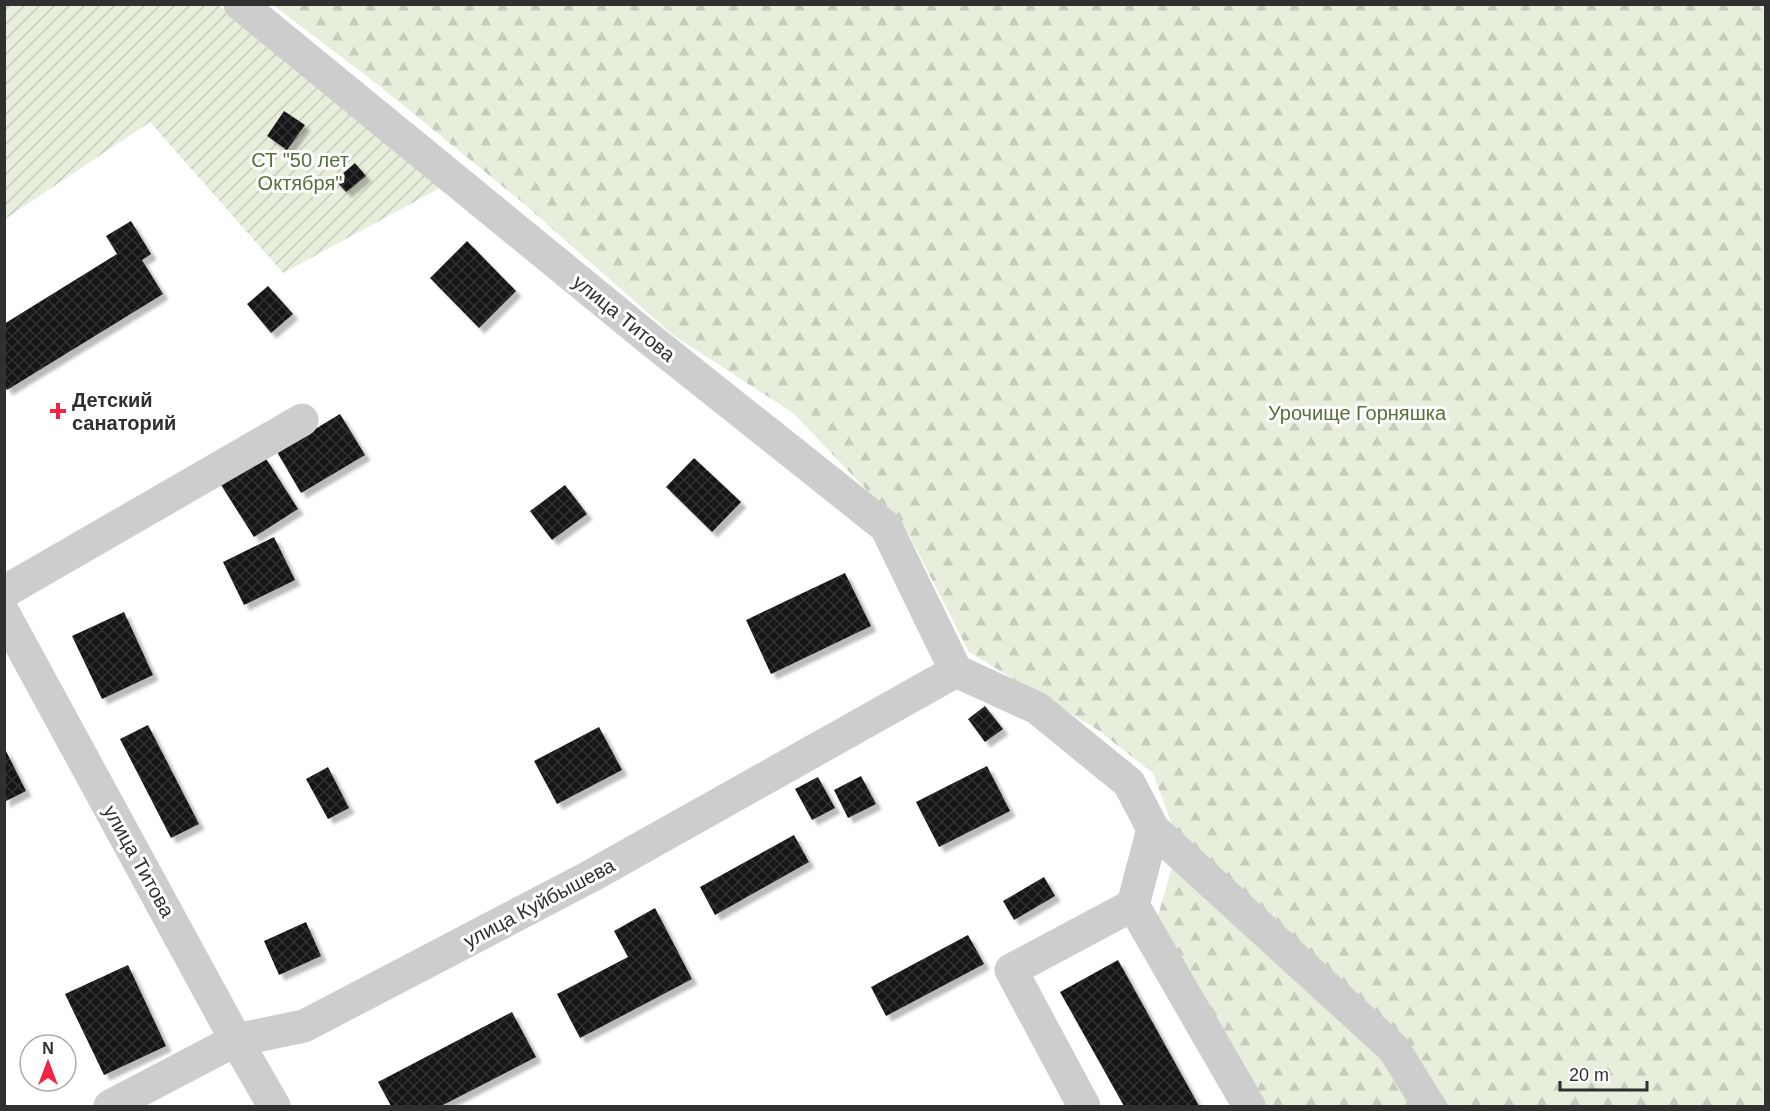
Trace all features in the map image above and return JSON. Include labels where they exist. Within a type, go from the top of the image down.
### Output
[{"type":"street","name":"улица Титова","points":[[240,4],[652,340],[886,527],[956,671]]},
{"type":"street","points":[[4,592],[302,420]]},
{"type":"street","name":"улица Титова","points":[[4,614],[274,1107]]},
{"type":"street","points":[[956,671],[1037,708],[1130,783],[1153,829],[1394,1049],[1429,1107]]},
{"type":"street","name":"улица Куйбышева","points":[[110,1107],[236,1040],[304,1026],[591,876],[956,671]]},
{"type":"street","points":[[1153,829],[1133,905],[1250,1107]]},
{"type":"street","points":[[1084,1107],[1011,970],[1133,905]]},
{"type":"green space","name":"СТ \"50 лет Октября\"","points":[[5,5],[219,5],[418,167],[440,188],[283,273],[150,122],[5,219]]},
{"type":"green space","name":"Урочище Горняшка","points":[[273,5],[1765,5],[1765,1106],[1263,1106],[1155,926],[1179,843],[1153,773],[1098,730],[969,652],[908,533],[793,413],[673,335],[522,202],[377,84]]},
{"type":"building","points":[[284,111],[305,125],[287,150],[267,136]]},
{"type":"building","points":[[355,163],[366,176],[346,192],[335,180]]},
{"type":"building","points":[[131,221],[151,254],[142,260],[163,294],[7,390],[4,385],[4,324],[117,254],[106,236]]},
{"type":"building","points":[[467,241],[516,291],[479,328],[430,278]]},
{"type":"building","points":[[268,286],[293,314],[271,333],[247,304]]},
{"type":"building","points":[[340,414],[365,455],[301,493],[277,452]]},
{"type":"building","points":[[265,457],[298,509],[254,537],[221,485]]},
{"type":"building","points":[[694,458],[741,502],[712,532],[666,487]]},
{"type":"building","points":[[565,485],[587,514],[552,540],[530,511]]},
{"type":"building","points":[[274,537],[295,580],[244,605],[223,562]]},
{"type":"building","points":[[845,573],[871,626],[771,674],[746,620]]},
{"type":"building","points":[[124,612],[153,675],[102,699],[72,636]]},
{"type":"building","points":[[985,706],[1003,729],[985,742],[968,719]]},
{"type":"building","points":[[148,725],[199,824],[171,838],[120,739]]},
{"type":"building","points":[[599,727],[622,770],[557,804],[534,761]]},
{"type":"building","points":[[4,747],[26,791],[4,802]]},
{"type":"building","points":[[987,766],[1010,811],[939,847],[916,802]]},
{"type":"building","points":[[328,767],[349,808],[328,819],[306,779]]},
{"type":"building","points":[[861,776],[876,804],[848,818],[834,790]]},
{"type":"building","points":[[818,777],[835,808],[812,820],[795,789]]},
{"type":"building","points":[[794,835],[809,862],[715,915],[700,887]]},
{"type":"building","points":[[1044,877],[1055,896],[1014,920],[1003,901]]},
{"type":"building","points":[[655,908],[692,979],[580,1038],[557,994],[628,957],[614,931]]},
{"type":"building","points":[[306,922],[321,956],[279,975],[264,941]]},
{"type":"building","points":[[968,935],[984,964],[886,1016],[871,987]]},
{"type":"building","points":[[1118,960],[1199,1106],[1124,1106],[1060,992]]},
{"type":"building","points":[[128,965],[166,1046],[104,1075],[65,994]]},
{"type":"building","points":[[512,1012],[536,1057],[441,1106],[391,1106],[378,1082]]},
{"type":"place","name":"Детский санаторий","points":[[58,411]]}]
